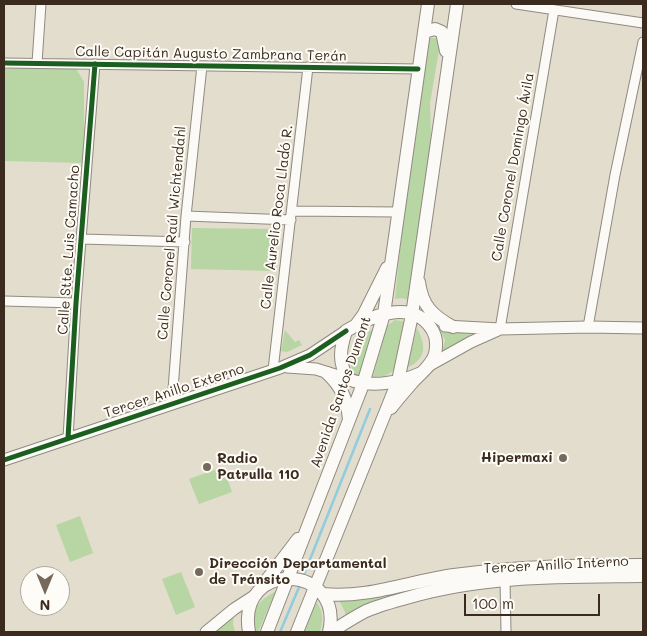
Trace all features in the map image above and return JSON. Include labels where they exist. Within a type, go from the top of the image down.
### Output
[{"type":"main road","points":[[430,4],[435,22],[442,26],[454,22]]},
{"type":"main road","name":"Avenida Santos Dumont","points":[[267,632],[290,578],[349,420],[366,384],[384,314],[418,69],[430,4]]},
{"type":"main road","points":[[297,632],[384,417],[412,314],[457,4]]},
{"type":"main road","points":[[424,32],[435,29],[442,32],[448,71]]},
{"type":"main road","points":[[393,258],[372,299],[351,328],[341,346],[340,362],[342,370],[348,379],[366,384],[394,382],[425,370]]},
{"type":"main road","points":[[418,272],[420,291],[427,306],[438,319],[453,327]]},
{"type":"main road","points":[[351,328],[384,314],[402,312],[412,314],[427,323],[434,334],[436,348],[432,361],[384,417]]},
{"type":"main road","points":[[328,372],[344,394],[349,420]]},
{"type":"main road","points":[[249,632],[247,620],[249,607],[257,593],[310,523]]},
{"type":"main road","points":[[545,578],[545,573],[549,568],[574,565]]},
{"type":"main road","name":"Tercer Anillo Interno","points":[[290,578],[316,588],[349,595],[423,580],[495,569],[532,566],[643,565]]},
{"type":"main road","points":[[506,579],[512,576],[530,575],[532,566]]},
{"type":"main road","name":"Tercer Anillo Interno","points":[[330,632],[349,620],[379,606],[424,593],[506,579],[643,576]]},
{"type":"main road","points":[[257,593],[274,580],[290,578]]},
{"type":"main road","points":[[379,606],[376,596],[407,588],[423,580]]},
{"type":"main road","points":[[316,588],[328,603],[331,624],[330,632]]},
{"type":"street","points":[[37,63],[41,4]]},
{"type":"street","points":[[516,4],[643,23]]},
{"type":"street","name":"Calle Coronel Domingo Ávila","points":[[500,329],[554,10]]},
{"type":"street","points":[[588,327],[643,42]]},
{"type":"street","name":"Calle Capitán Augusto Zambrana Terán","points":[[4,63],[418,69]]},
{"type":"street","name":"Calle Stte. Luis Camacho","points":[[68,438],[76,303],[95,64]]},
{"type":"street","name":"Calle Coronel Raúl Wichtendahl","points":[[172,403],[186,216],[202,66]]},
{"type":"street","name":"Calle Aurelio Roca Lladó R.","points":[[277,369],[308,67]]},
{"type":"street","points":[[186,216],[292,216],[398,212]]},
{"type":"street","points":[[82,239],[185,242]]},
{"type":"street","points":[[4,301],[76,303]]},
{"type":"street","points":[[427,323],[453,327],[500,329],[643,328]]},
{"type":"street","name":"Tercer Anillo Externo","points":[[4,460],[277,369],[310,355],[351,328]]},
{"type":"street","points":[[425,370],[471,342],[500,329]]},
{"type":"street","name":"Tercer Anillo Externo","points":[[277,369],[304,367],[348,379]]},
{"type":"street","points":[[506,579],[506,632]]},
{"type":"street","points":[[206,632],[234,608],[257,593]]},
{"type":"green space","points":[[437,38],[440,45],[430,103],[431,136],[411,301],[402,298],[395,299],[401,240],[428,40]]},
{"type":"green space","points":[[74,65],[84,82],[84,163],[4,161],[4,69]]},
{"type":"green space","points":[[192,228],[274,229],[273,271],[191,269]]},
{"type":"green space","points":[[395,320],[406,322],[393,371],[385,376],[373,377],[387,326]]},
{"type":"green space","points":[[374,328],[360,377],[355,375],[351,367],[351,353],[357,342]]},
{"type":"green space","points":[[417,328],[422,340],[423,351],[418,360],[407,368]]},
{"type":"green space","points":[[285,330],[295,342],[299,340],[302,345],[287,352],[281,351]]},
{"type":"green space","points":[[440,330],[472,334],[442,352],[445,340]]},
{"type":"green space","points":[[223,467],[232,492],[199,504],[189,479]]},
{"type":"green space","points":[[80,516],[93,553],[70,562],[56,525]]},
{"type":"green space","points":[[181,572],[195,607],[176,615],[162,579]]},
{"type":"green space","points":[[276,591],[258,632],[253,632],[255,612],[259,603]]},
{"type":"green space","points":[[389,594],[346,618],[339,600]]},
{"type":"green space","points":[[316,602],[322,616],[320,632],[304,632]]},
{"type":"green space","points":[[234,615],[233,624],[235,632],[213,632]]},
{"type":"waterway","points":[[303,577],[370,409]]},
{"type":"waterway","points":[[280,632],[300,585]]},
{"type":"cycle path","points":[[4,63],[418,69]]},
{"type":"cycle path","points":[[68,438],[76,303],[95,64]]},
{"type":"cycle path","points":[[4,460],[280,368],[310,355],[346,331]]},
{"type":"place","name":"Hipermaxi","points":[[563,458]]},
{"type":"place","name":"Radio Patrulla 110","points":[[207,467]]},
{"type":"place","name":"Dirección Departamental de Tránsito","points":[[199,572]]}]
